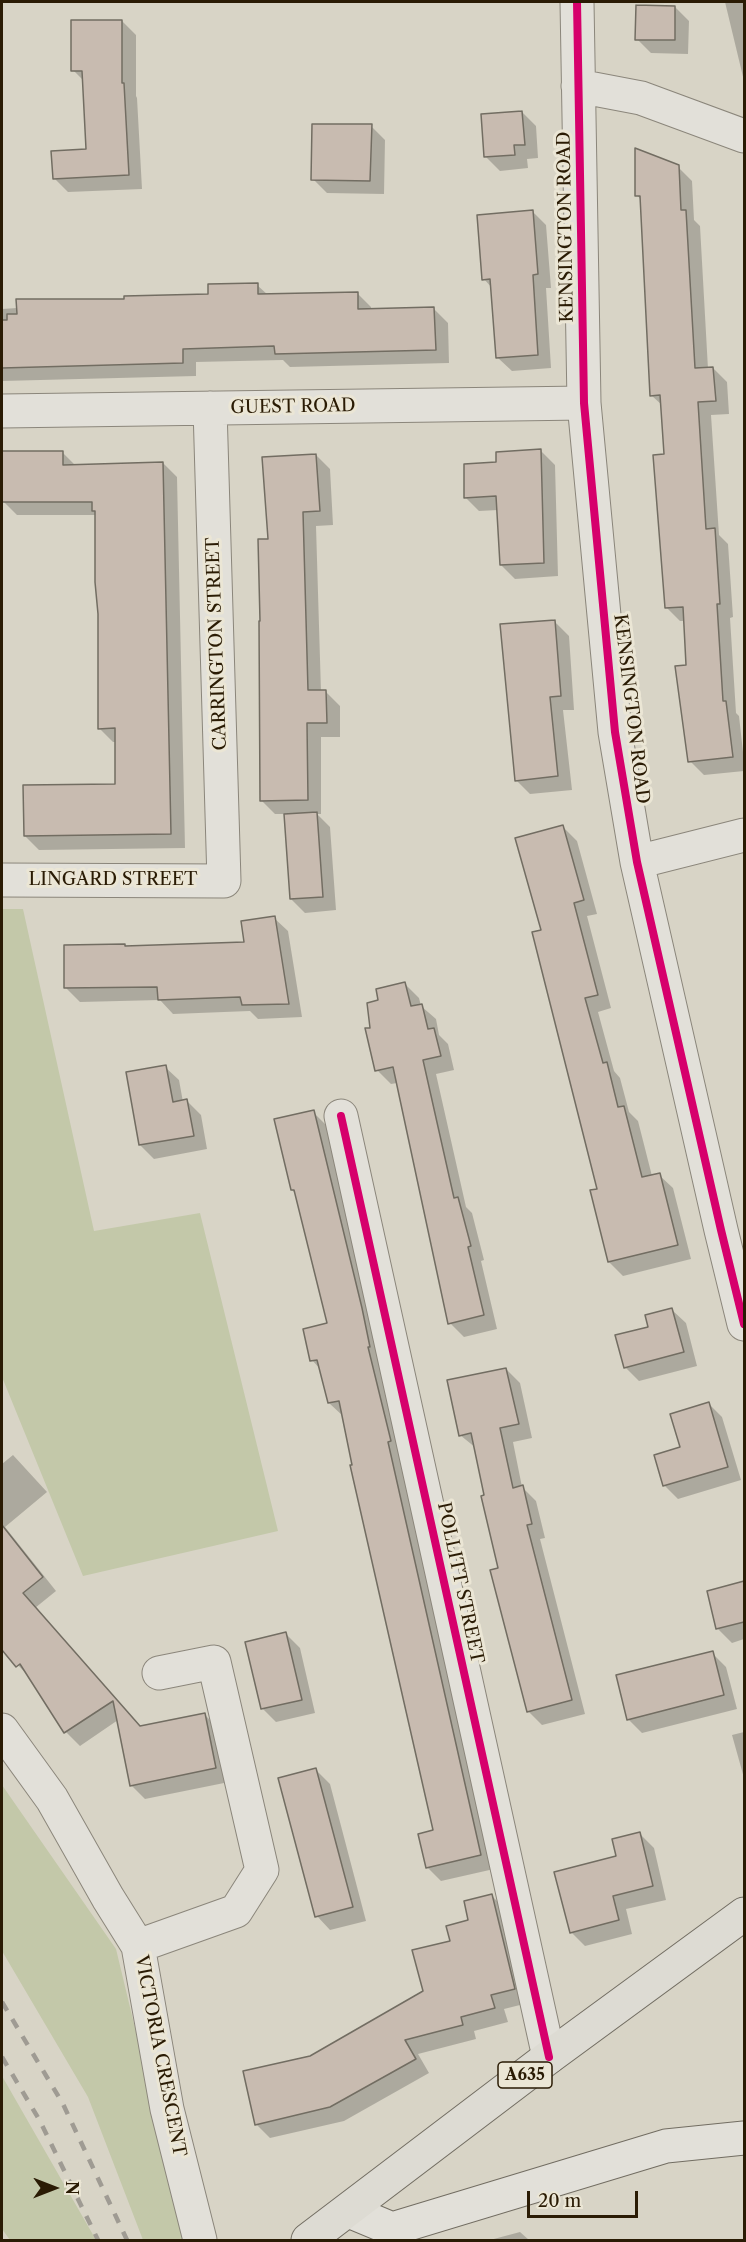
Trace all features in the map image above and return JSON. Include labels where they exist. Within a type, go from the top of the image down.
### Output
[{"type":"highway","name":"A635","points":[[308,2241],[549,2057],[744,1914]]},
{"type":"street","name":"KENSINGTON ROAD","points":[[577,2],[584,403],[615,732],[637,862],[733,1227],[744,1324]]},
{"type":"street","points":[[578,86],[641,98],[744,136]]},
{"type":"street","name":"GUEST ROAD","points":[[2,411],[584,403]]},
{"type":"street","name":"CARRINGTON STREET","points":[[210,408],[224,880]]},
{"type":"street","points":[[637,862],[744,836]]},
{"type":"street","name":"LINGARD STREET","points":[[2,880],[224,880]]},
{"type":"street","name":"POLLITT STREET","points":[[341,1116],[549,2057]]},
{"type":"street","points":[[138,1946],[236,1911],[262,1870],[214,1662],[159,1673]]},
{"type":"street","name":"VICTORIA CRESCENT","points":[[2,1730],[52,1799],[138,1946],[167,2109],[200,2241]]},
{"type":"street","points":[[349,2211],[392,2229],[666,2146],[744,2138]]},
{"type":"green space","points":[[2,909],[23,909],[94,1231],[200,1213],[278,1531],[83,1576],[2,1377]]},
{"type":"green space","points":[[2,1785],[116,1949],[186,2240],[143,2240],[88,2097],[2,1951]]},
{"type":"green space","points":[[2,2076],[96,2240],[10,2240],[2,2229]]},
{"type":"building","points":[[636,5],[675,6],[675,40],[635,40]]},
{"type":"building","points":[[71,20],[122,20],[122,83],[124,83],[129,175],[53,179],[51,151],[86,149],[82,71],[71,71]]},
{"type":"building","points":[[522,111],[525,145],[514,145],[515,155],[484,157],[481,114]]},
{"type":"building","points":[[312,124],[372,124],[370,181],[311,180]]},
{"type":"building","points":[[635,148],[679,165],[681,210],[686,210],[695,368],[713,367],[716,401],[698,402],[706,529],[715,528],[723,701],[726,701],[733,757],[688,762],[675,666],[686,665],[683,607],[665,608],[653,455],[664,454],[660,395],[650,396],[640,196],[635,196]]},
{"type":"building","points":[[533,210],[538,274],[533,275],[538,355],[496,358],[490,279],[482,280],[477,215]]},
{"type":"building","points":[[258,283],[258,294],[358,292],[358,309],[434,307],[436,350],[275,354],[274,346],[183,349],[183,363],[2,368],[2,320],[7,320],[7,314],[17,314],[16,299],[124,299],[124,296],[208,294],[208,284]]},
{"type":"building","points":[[541,449],[544,563],[500,565],[496,496],[464,498],[464,464],[496,462],[496,452]]},
{"type":"building","points":[[2,451],[63,451],[63,465],[163,462],[171,834],[24,836],[23,785],[115,784],[115,728],[98,729],[98,614],[95,582],[95,511],[92,511],[92,502],[2,502]]},
{"type":"building","points":[[316,454],[320,511],[303,512],[308,690],[326,690],[327,723],[307,723],[308,800],[260,801],[258,539],[268,539],[262,457]]},
{"type":"building","points":[[555,620],[561,696],[550,697],[558,776],[515,781],[500,624]]},
{"type":"building","points":[[317,812],[323,897],[290,899],[284,814]]},
{"type":"building","points":[[563,825],[584,900],[574,903],[598,995],[585,998],[603,1063],[607,1062],[618,1107],[624,1106],[642,1177],[660,1173],[678,1245],[608,1262],[590,1190],[597,1189],[532,932],[541,930],[515,838]]},
{"type":"building","points":[[275,916],[289,1004],[242,1005],[240,997],[158,1000],[157,987],[64,988],[64,945],[125,944],[125,946],[244,942],[241,921]]},
{"type":"building","points":[[405,982],[411,1006],[422,1004],[428,1029],[434,1028],[441,1056],[423,1060],[454,1198],[458,1197],[471,1246],[468,1247],[484,1315],[448,1324],[393,1067],[375,1071],[365,1028],[370,1028],[367,1003],[378,1000],[376,989]]},
{"type":"building","points":[[166,1065],[173,1102],[187,1099],[194,1136],[139,1145],[126,1072]]},
{"type":"building","points":[[314,1110],[362,1308],[370,1347],[368,1347],[391,1441],[388,1442],[481,1855],[426,1868],[418,1834],[433,1830],[350,1465],[352,1465],[339,1401],[328,1403],[317,1360],[310,1361],[303,1329],[327,1323],[274,1119]]},
{"type":"building","points":[[672,1308],[684,1352],[624,1368],[615,1335],[648,1327],[645,1315]]},
{"type":"building","points":[[506,1368],[519,1424],[500,1428],[513,1488],[523,1485],[532,1524],[527,1525],[572,1700],[527,1712],[490,1570],[498,1568],[481,1496],[484,1495],[471,1433],[459,1436],[447,1380]]},
{"type":"building","points":[[709,1402],[728,1467],[663,1486],[654,1455],[680,1447],[670,1414]]},
{"type":"building","points":[[2,1525],[43,1577],[23,1593],[140,1726],[205,1713],[216,1768],[130,1786],[113,1701],[64,1733],[20,1664],[16,1667],[2,1650]]},
{"type":"building","points":[[744,1581],[744,1622],[716,1629],[707,1591]]},
{"type":"building","points":[[286,1632],[302,1700],[261,1709],[245,1642]]},
{"type":"building","points":[[713,1651],[724,1695],[627,1720],[616,1675]]},
{"type":"building","points":[[316,1768],[353,1907],[315,1917],[278,1778]]},
{"type":"building","points":[[640,1832],[653,1886],[613,1896],[619,1920],[570,1933],[554,1872],[616,1856],[612,1839]]},
{"type":"building","points":[[492,1894],[515,1989],[491,1995],[495,2008],[461,2017],[463,2025],[405,2040],[416,2059],[330,2107],[255,2125],[243,2071],[310,2056],[423,1991],[412,1950],[450,1941],[446,1926],[468,1920],[464,1901]]},
{"type":"railway","points":[[2,2002],[63,2104],[127,2240]]},
{"type":"railway","points":[[2,2057],[40,2121],[98,2240]]},
{"type":"cycle path","points":[[577,2],[584,403],[615,732],[637,862],[744,1324]]},
{"type":"cycle path","points":[[341,1116],[549,2057]]}]
